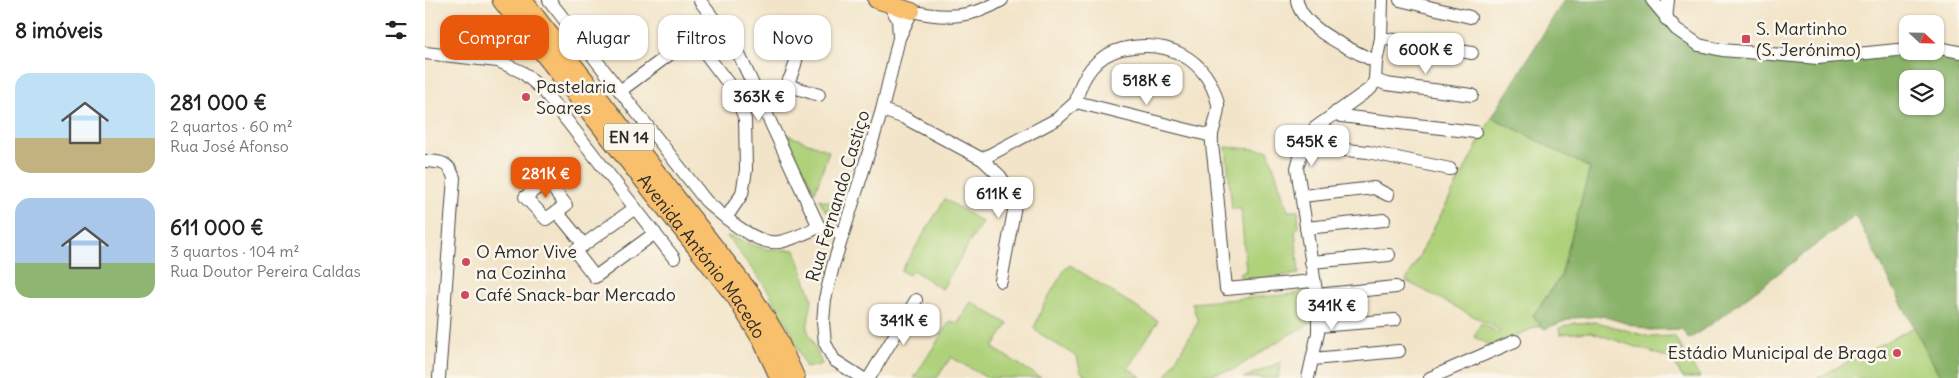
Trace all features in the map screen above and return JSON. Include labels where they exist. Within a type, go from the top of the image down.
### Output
[{"type":"highway","name":"Avenida António Macedo","points":[[502,0],[737,298],[763,341],[780,378]]},
{"type":"highway","name":"Avenida António Macedo","points":[[522,0],[746,288],[775,334],[795,378]]},
{"type":"street","points":[[549,0],[706,201],[725,218],[765,241],[778,242],[819,227],[843,234]]},
{"type":"street","points":[[700,0],[736,48],[819,227]]},
{"type":"street","points":[[899,38],[894,2],[933,16],[959,16],[987,9],[1002,0]]},
{"type":"street","points":[[1297,0],[1306,19],[1317,29],[1376,62]]},
{"type":"street","points":[[1308,378],[1313,360],[1318,326],[1316,295],[1297,168],[1303,146],[1315,128],[1371,88],[1375,80],[1376,62],[1381,38],[1383,0]]},
{"type":"street","points":[[1400,0],[1470,16]]},
{"type":"street","points":[[1652,0],[1666,19],[1699,45],[1756,54],[1817,58],[1899,50]]},
{"type":"street","points":[[1666,19],[1668,0]]},
{"type":"street","name":"Rua Fernando Castiço","points":[[862,378],[834,360],[825,343],[823,322],[825,299],[843,234],[883,110],[899,38],[894,2]]},
{"type":"street","points":[[621,91],[693,37],[734,91],[745,119],[746,170],[742,194],[725,218]]},
{"type":"street","points":[[1381,38],[1472,53]]},
{"type":"street","points":[[982,159],[1057,119],[1076,102],[1083,78],[1096,62],[1114,50],[1139,45],[1162,47],[1197,64],[1208,78],[1218,106],[1212,136],[1226,289],[1313,281]]},
{"type":"street","points":[[1944,49],[1959,52]]},
{"type":"street","points":[[425,53],[498,61],[522,72],[543,90],[674,258]]},
{"type":"street","points":[[765,108],[778,98],[787,84],[795,60]]},
{"type":"street","points":[[1375,80],[1386,84],[1472,95]]},
{"type":"street","points":[[787,84],[819,96]]},
{"type":"street","points":[[1076,102],[1212,136]]},
{"type":"street","points":[[883,110],[905,118],[982,159],[1000,176],[1016,200],[1001,281]]},
{"type":"street","points":[[1336,112],[1341,116],[1475,132]]},
{"type":"street","points":[[1303,146],[1368,152],[1450,169]]},
{"type":"street","points":[[425,161],[443,162],[451,167],[454,178],[439,378]]},
{"type":"street","points":[[1301,196],[1374,188],[1388,194]]},
{"type":"street","points":[[635,208],[575,251],[595,277],[655,233]]},
{"type":"street","points":[[557,212],[584,245]]},
{"type":"street","points":[[1306,228],[1384,220]]},
{"type":"street","points":[[1311,262],[1389,255]]},
{"type":"street","points":[[1316,295],[1396,287]]},
{"type":"street","points":[[869,378],[916,300]]},
{"type":"street","points":[[1318,326],[1395,320]]},
{"type":"street","points":[[1430,378],[1515,341]]},
{"type":"street","points":[[1313,360],[1399,351]]},
{"type":"green space","points":[[1564,0],[1652,0],[1699,45],[1756,54],[1899,53],[1899,60],[1944,60],[1944,52],[1959,52],[1959,378],[1941,378],[1855,215],[1717,320],[1689,339],[1682,329],[1649,330],[1602,316],[1573,318],[1544,329],[1533,316],[1561,276],[1590,168],[1492,117]]},
{"type":"green space","points":[[1492,117],[1590,168],[1561,276],[1533,315],[1541,325],[1491,346],[1474,337],[1481,323],[1499,333],[1500,330],[1406,281]]},
{"type":"green space","points":[[785,134],[829,151],[815,192]]},
{"type":"green space","points":[[1226,147],[1268,150],[1288,211],[1298,211],[1299,227],[1295,230],[1299,274],[1248,280],[1242,279],[1239,273],[1246,271],[1241,209],[1232,209]]},
{"type":"green space","points":[[819,199],[847,207],[835,216],[825,210]]},
{"type":"green space","points":[[945,199],[982,222],[942,289],[913,270],[909,275],[901,271]]},
{"type":"green space","points":[[727,236],[766,249],[795,250],[812,299],[807,329],[822,364],[806,368],[789,328],[767,289]]},
{"type":"green space","points":[[1070,265],[1158,321],[1128,368],[1142,377],[1090,378],[1081,372],[1077,357],[1034,328],[1044,304],[1065,269]]},
{"type":"green space","points":[[1305,293],[1311,297],[1313,322],[1285,337],[1233,370],[1189,378],[1165,378],[1198,322],[1192,303]]},
{"type":"green space","points":[[971,302],[1008,324],[993,348],[1041,378],[987,378],[951,357],[937,378],[914,378],[950,321],[958,323]]},
{"type":"green space","points":[[1597,322],[1650,337],[1674,336],[1700,378],[1683,378],[1672,359],[1591,332],[1560,334],[1559,328],[1575,323]]},
{"type":"green space","name":"Estádio Municipal de Braga","points":[[1914,327],[1941,378],[1817,378]]},
{"type":"green space","points":[[1281,362],[1278,378],[1243,378]]},
{"type":"place","name":"S. Martinho (S. Jerónimo)","points":[[1746,39]]},
{"type":"place","name":"Pastelaria Soares","points":[[526,97]]},
{"type":"place","name":"O Amor Vive na Cozinha","points":[[466,262]]},
{"type":"place","name":"Café Snack-bar Mercado","points":[[465,295]]},
{"type":"place","name":"Estádio Municipal de Braga","points":[[1897,353]]}]
